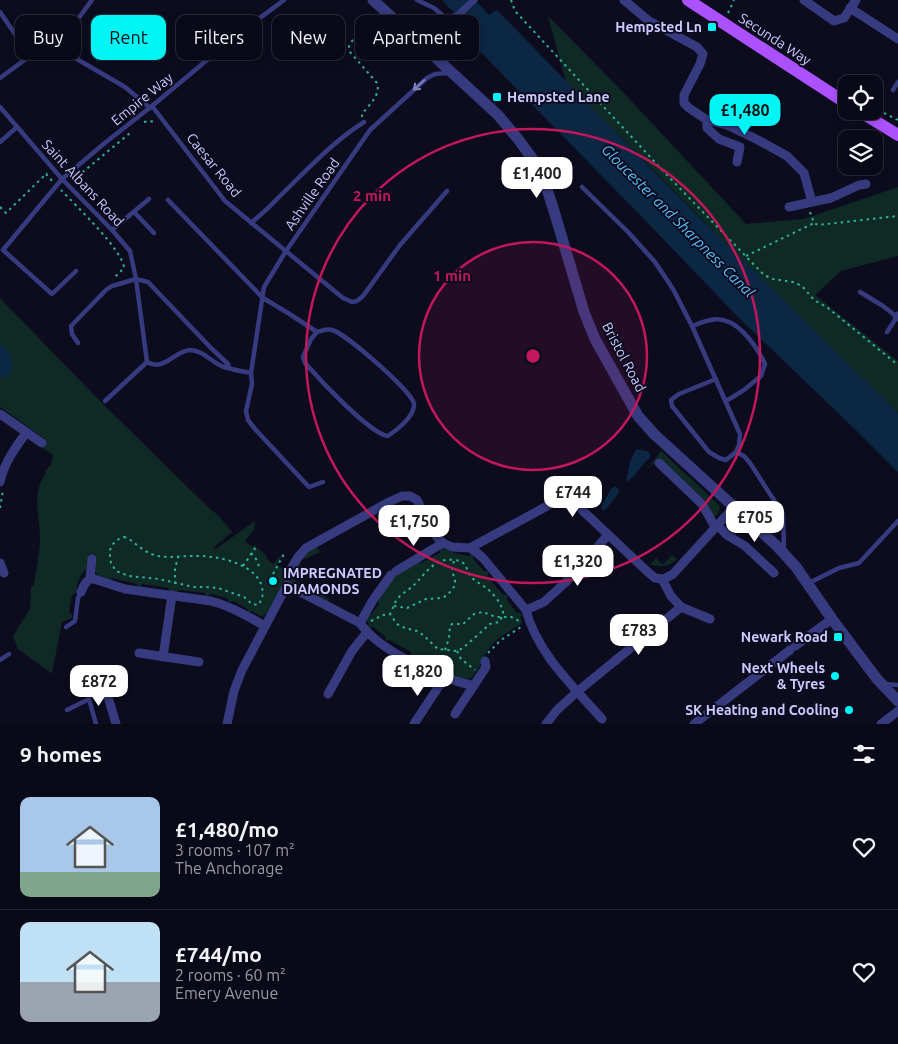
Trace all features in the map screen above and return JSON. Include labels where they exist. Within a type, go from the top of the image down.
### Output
[{"type":"main road","name":"Secunda Way","points":[[688,0],[838,98]]},
{"type":"main road","points":[[874,120],[898,135]]},
{"type":"street","name":"Bristol Road","points":[[373,0],[390,15]]},
{"type":"street","points":[[457,15],[474,0]]},
{"type":"street","points":[[624,0],[649,21],[697,47],[703,54],[684,95],[684,103],[707,120],[727,125],[787,156],[804,173],[810,202]]},
{"type":"street","points":[[804,0],[834,21],[844,18],[856,0]]},
{"type":"street","points":[[850,8],[898,39]]},
{"type":"street","name":"Bristol Road","points":[[439,60],[498,115],[523,145],[543,177],[584,312],[595,338],[638,416],[654,434],[735,506],[784,553],[877,679],[898,701]]},
{"type":"street","points":[[707,120],[707,128],[719,139],[740,147],[737,162]]},
{"type":"street","points":[[789,207],[831,198],[859,185],[866,184]]},
{"type":"street","points":[[0,414],[42,443]]},
{"type":"street","points":[[2,483],[2,473],[12,452],[26,433]]},
{"type":"street","points":[[658,463],[702,504],[716,526],[726,535],[745,546],[774,573]]},
{"type":"street","points":[[470,548],[571,493],[583,511],[608,535],[655,578],[662,579],[673,574],[735,506]]},
{"type":"street","points":[[290,572],[298,557],[306,548],[389,502],[402,496],[410,496],[417,500],[436,536],[443,543],[452,547],[470,548],[483,558],[526,610],[539,643],[550,659],[604,722]]},
{"type":"street","points":[[526,610],[544,602],[566,582],[608,535]]},
{"type":"street","points":[[328,694],[352,651],[373,600],[393,573],[443,543]]},
{"type":"street","points":[[81,592],[90,578],[92,559]]},
{"type":"street","points":[[0,563],[4,573]]},
{"type":"street","points":[[90,578],[125,589],[222,604],[265,626]]},
{"type":"street","points":[[662,579],[671,596],[681,606],[710,619]]},
{"type":"street","points":[[227,724],[238,678],[288,585],[363,627],[396,654],[446,677],[474,686]]},
{"type":"street","points":[[163,657],[172,596]]},
{"type":"street","points":[[546,724],[557,710],[578,691],[681,606]]},
{"type":"street","points":[[694,724],[832,619]]},
{"type":"street","points":[[139,653],[199,662]]},
{"type":"street","points":[[455,714],[486,667],[485,661]]},
{"type":"street","points":[[414,724],[446,677]]},
{"type":"street","points":[[104,683],[116,724]]},
{"type":"street","points":[[881,724],[898,711]]},
{"type":"lane","points":[[81,15],[92,0]]},
{"type":"lane","name":"Empire Way","points":[[76,271],[52,294],[3,250],[62,179],[237,35],[283,0]]},
{"type":"lane","points":[[418,0],[448,15]]},
{"type":"lane","points":[[0,12],[15,34]]},
{"type":"lane","points":[[0,78],[25,60]]},
{"type":"lane","name":"Caesar Road","points":[[78,60],[125,87],[151,107],[225,201],[343,298],[352,302],[358,301],[363,296],[400,245],[447,191]]},
{"type":"lane","name":"Ashville Road","points":[[323,482],[309,487],[248,420],[246,411],[252,384],[251,373],[264,288],[286,251],[370,130],[427,78],[442,72],[453,73]]},
{"type":"lane","points":[[893,90],[898,82]]},
{"type":"lane","name":"Saint Albans Road","points":[[0,107],[62,179],[130,251],[136,279],[147,362]]},
{"type":"lane","points":[[251,223],[326,151],[364,122]]},
{"type":"lane","points":[[0,142],[17,127]]},
{"type":"lane","points":[[582,187],[628,232],[655,262],[673,289],[692,326],[726,401],[740,434],[736,452],[726,460],[718,458],[709,452],[672,406],[671,400],[679,394],[716,379]]},
{"type":"lane","points":[[112,230],[149,199]]},
{"type":"lane","points":[[168,200],[263,298],[317,332],[332,330],[349,340],[399,384],[413,399],[414,406],[409,417],[399,429],[388,436],[384,436],[371,428],[305,363],[303,357],[311,339],[317,332]]},
{"type":"lane","points":[[134,212],[154,233]]},
{"type":"lane","points":[[78,343],[72,334],[71,326],[106,290],[112,286],[136,279],[148,282],[230,368]]},
{"type":"lane","points":[[860,292],[897,317],[887,332]]},
{"type":"lane","points":[[692,326],[712,319],[731,322],[748,339],[765,364],[761,376],[744,390],[726,401]]},
{"type":"lane","points":[[106,401],[147,362],[153,366],[161,364],[188,350],[198,351],[223,367],[251,373]]},
{"type":"lane","points":[[736,452],[744,456],[750,463],[783,514],[784,553]]},
{"type":"lane","points":[[808,584],[838,568],[859,563],[898,521]]},
{"type":"lane","points":[[288,585],[285,579],[290,572]]},
{"type":"lane","points":[[66,627],[75,621],[78,598],[81,592]]},
{"type":"lane","points":[[0,660],[9,654]]},
{"type":"lane","points":[[882,684],[898,685]]},
{"type":"lane","points":[[67,710],[88,699],[96,724]]},
{"type":"path","points":[[511,0],[514,10],[764,275],[802,286],[814,300],[828,308],[898,365]]},
{"type":"path","points":[[728,13],[734,0]]},
{"type":"path","points":[[364,122],[362,114],[374,99],[379,87],[350,52],[349,46],[352,41],[373,26],[386,11]]},
{"type":"path","points":[[883,112],[898,120]]},
{"type":"path","points":[[142,123],[148,121],[158,123]]},
{"type":"path","points":[[78,187],[76,183],[78,176],[136,128]]},
{"type":"path","points":[[0,207],[6,212],[46,174],[96,227],[120,257],[124,268],[105,288],[106,290]]},
{"type":"path","points":[[810,202],[814,223]]},
{"type":"path","points":[[746,256],[814,223],[818,225],[898,216]]},
{"type":"path","points":[[0,508],[2,483]]},
{"type":"path","points":[[124,537],[156,555],[178,557],[205,556],[228,560],[244,566],[252,571],[262,586],[263,598],[258,606],[252,604],[244,597],[218,588],[194,587],[159,578],[122,574],[113,568],[110,550],[113,544],[124,537]]},
{"type":"path","points":[[244,566],[256,547]]},
{"type":"path","points":[[273,574],[283,553]]},
{"type":"path","points":[[251,554],[256,559],[258,566]]},
{"type":"path","points":[[175,583],[175,569],[178,557]]},
{"type":"path","points":[[394,606],[407,608],[426,599],[446,596],[455,586],[456,580],[452,571],[454,559]]},
{"type":"path","points":[[454,559],[463,562],[473,579],[486,587],[494,595],[500,604],[502,612],[499,622],[490,624],[457,651],[438,649],[417,631],[397,624],[390,614],[398,598],[411,588],[431,566],[443,560],[454,559]]},
{"type":"path","points":[[445,650],[450,626],[452,624],[463,624],[474,614],[483,612],[496,617],[511,617],[524,625],[500,640],[491,650]]},
{"type":"path","points":[[363,627],[383,615],[390,614]]},
{"type":"path","points":[[457,651],[461,659],[481,675]]},
{"type":"green space","points":[[548,16],[622,91],[746,224],[804,219],[898,187],[898,256],[841,271],[815,295],[898,361],[898,413],[785,303],[566,82]]},
{"type":"green space","points":[[0,298],[98,399],[218,515],[232,532],[213,548],[216,549],[255,521],[254,530],[245,541],[252,547],[254,545],[273,564],[283,553],[277,565],[292,573],[308,551],[316,545],[320,552],[302,560],[295,575],[303,579],[302,581],[289,574],[288,576],[329,599],[328,602],[286,579],[267,613],[262,617],[252,611],[248,612],[248,609],[233,601],[228,601],[227,598],[211,594],[206,596],[205,593],[179,590],[177,592],[169,591],[168,588],[142,584],[138,587],[137,584],[112,578],[111,581],[97,575],[95,570],[97,559],[89,557],[86,570],[78,582],[77,591],[72,595],[69,612],[72,618],[62,622],[52,673],[18,649],[13,636],[30,609],[31,587],[34,585],[39,553],[38,489],[45,472],[51,464],[53,455],[41,447],[45,439],[0,407]]},
{"type":"green space","points":[[661,451],[718,504],[720,510],[714,518],[705,500],[659,458],[646,471]]},
{"type":"green space","points":[[442,548],[466,556],[470,556],[472,553],[473,559],[484,571],[489,573],[487,576],[503,595],[506,594],[508,596],[507,600],[517,613],[520,612],[522,616],[520,617],[521,624],[502,636],[490,647],[478,670],[468,679],[440,669],[440,666],[416,655],[414,657],[411,656],[411,652],[389,640],[385,640],[386,637],[373,627],[368,627],[369,624],[365,619],[367,615],[371,615],[379,604],[378,600],[391,573],[418,561],[421,563],[440,553]]},
{"type":"green space","points":[[672,555],[677,559],[671,564],[661,566],[650,565],[656,558],[663,565]]},
{"type":"water","name":"Gloucester and Sharpness Canal","points":[[442,0],[475,0],[489,15],[497,10],[678,196],[898,413],[898,472],[739,318],[479,50],[479,15],[456,15]]},
{"type":"water","points":[[0,343],[9,352],[13,363],[12,372],[5,377],[0,376]]},
{"type":"water","points":[[636,449],[647,451],[650,454],[650,458],[627,482],[630,462]]},
{"type":"water","points":[[615,486],[619,490],[618,494],[605,510],[602,510],[601,507],[611,489]]},
{"type":"place","name":"Hempsted Ln","points":[[712,27]]},
{"type":"place","name":"Hempsted Lane","points":[[497,97]]},
{"type":"place","name":"IMPREGNATED DIAMONDS","points":[[273,581]]},
{"type":"place","name":"Newark Road","points":[[838,637]]},
{"type":"place","name":"Next Wheels & Tyres","points":[[835,676]]},
{"type":"place","name":"SK Heating and Cooling","points":[[849,710]]}]
